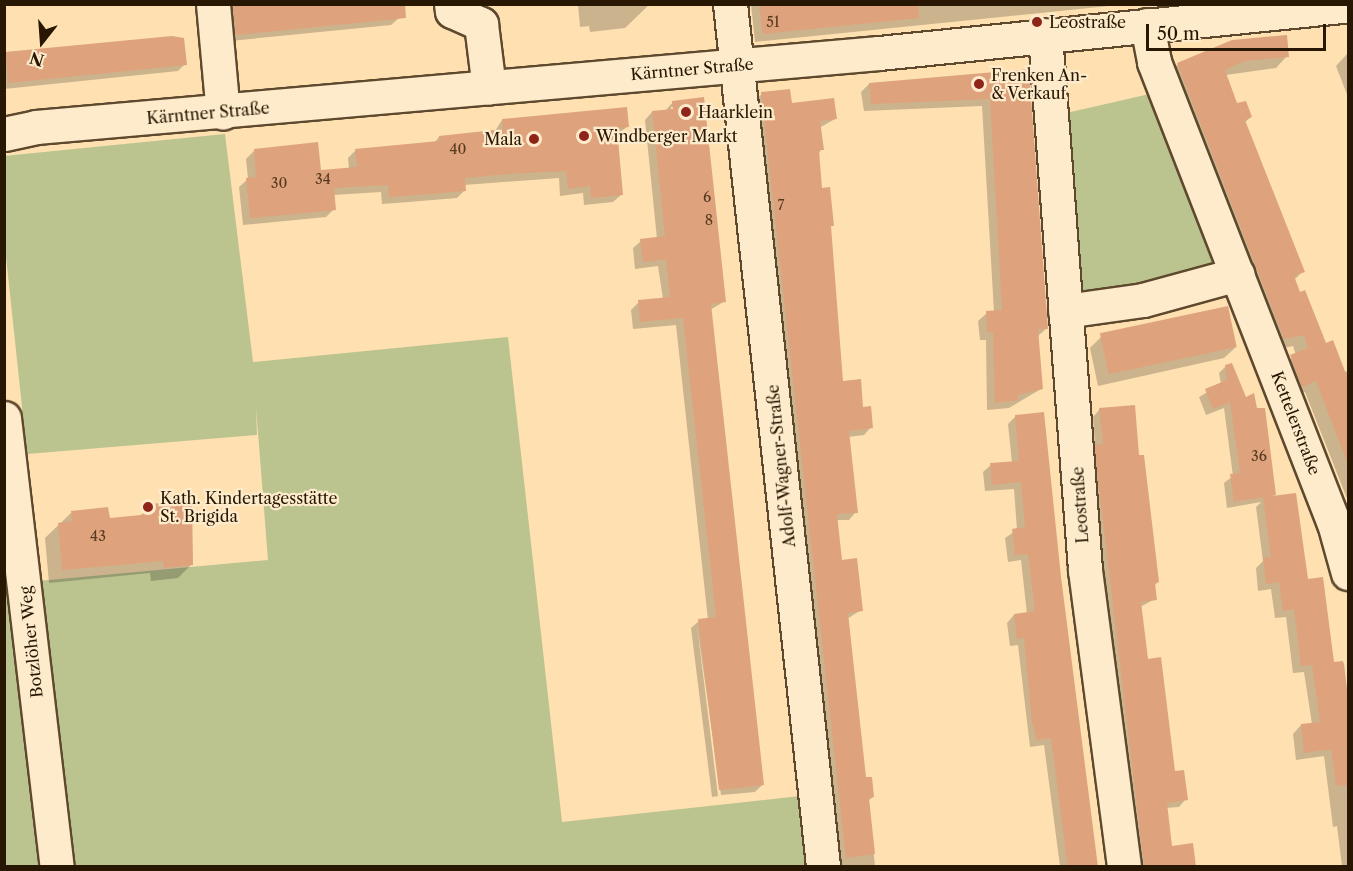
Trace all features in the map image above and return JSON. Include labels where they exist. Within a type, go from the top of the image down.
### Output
[{"type":"street","points":[[213,4],[223,112]]},
{"type":"street","points":[[451,4],[452,11],[481,24],[489,88]]},
{"type":"street","name":"Adolf-Wagner-Straße","points":[[730,4],[823,867]]},
{"type":"street","name":"Kärntner Straße","points":[[4,114],[20,130],[737,65],[1348,5]]},
{"type":"street","name":"Kettelerstraße","points":[[1147,26],[1154,62],[1334,523],[1348,573]]},
{"type":"street","name":"Leostraße","points":[[1045,35],[1085,570],[1124,867]]},
{"type":"street","points":[[1065,311],[1143,300],[1238,274]]},
{"type":"street","name":"Botzlöher Weg","points":[[4,418],[57,867]]},
{"type":"green space","points":[[1154,93],[1221,263],[1152,281],[1101,290],[1079,290],[1062,114]]},
{"type":"green space","points":[[225,134],[253,362],[508,337],[562,822],[800,796],[808,866],[70,866],[38,581],[268,560],[256,407],[257,435],[27,454],[5,247],[4,156]]},
{"type":"green space","points":[[5,476],[53,866],[5,866]]},
{"type":"building","points":[[233,4],[405,4],[406,18],[236,35]]},
{"type":"building","points":[[759,4],[918,4],[919,18],[763,34]]},
{"type":"building","points":[[1287,35],[1289,57],[1245,61],[1225,70],[1237,103],[1246,101],[1252,117],[1245,120],[1305,272],[1294,276],[1300,292],[1305,290],[1326,343],[1333,340],[1348,379],[1347,462],[1316,381],[1302,387],[1290,355],[1308,348],[1304,335],[1284,339],[1177,63],[1232,40]]},
{"type":"building","points":[[172,36],[184,38],[187,65],[8,83],[5,52]]},
{"type":"building","points":[[1029,69],[1048,329],[1038,329],[1043,389],[1018,395],[1019,400],[995,403],[993,332],[987,332],[986,311],[1002,310],[990,99],[871,104],[869,83]]},
{"type":"building","points":[[790,89],[792,103],[834,98],[837,119],[820,121],[824,150],[819,150],[822,188],[830,187],[843,381],[861,379],[863,407],[871,406],[873,428],[849,431],[858,513],[837,514],[842,560],[857,558],[863,611],[848,613],[866,777],[872,777],[874,797],[869,798],[875,854],[846,858],[761,92]]},
{"type":"building","points":[[704,97],[726,302],[711,304],[764,785],[719,790],[698,619],[716,617],[683,318],[640,322],[638,300],[670,297],[666,259],[643,262],[640,239],[665,236],[652,111],[673,109],[672,101]]},
{"type":"building","points":[[627,107],[629,127],[617,128],[623,195],[591,198],[590,186],[568,189],[566,171],[508,174],[465,178],[466,191],[418,195],[389,197],[388,185],[334,188],[336,210],[250,218],[246,178],[256,177],[254,149],[318,142],[321,170],[357,167],[355,149],[439,141],[439,136],[503,129],[502,119]]},
{"type":"building","points":[[1228,306],[1237,347],[1109,374],[1100,333]]},
{"type":"building","points":[[1232,363],[1246,397],[1254,393],[1257,408],[1265,408],[1276,495],[1234,502],[1230,474],[1240,473],[1230,402],[1213,409],[1205,389],[1227,380],[1225,365]]},
{"type":"building","points":[[1135,405],[1139,455],[1144,455],[1159,582],[1155,583],[1157,600],[1141,602],[1148,659],[1161,657],[1175,771],[1184,770],[1188,800],[1167,803],[1172,846],[1193,843],[1196,867],[1145,867],[1142,848],[1094,445],[1103,444],[1099,408]]},
{"type":"building","points":[[1044,412],[1061,577],[1098,867],[1068,867],[1051,738],[1037,740],[1032,722],[1024,638],[1017,639],[1014,614],[1035,611],[1028,554],[1015,555],[1012,529],[1025,527],[1021,482],[992,485],[990,463],[1019,461],[1015,415]]},
{"type":"building","points":[[1296,493],[1308,579],[1323,577],[1334,662],[1343,661],[1348,700],[1348,785],[1336,786],[1331,749],[1304,753],[1301,724],[1320,722],[1312,665],[1301,666],[1294,609],[1283,611],[1279,582],[1266,584],[1263,558],[1271,557],[1263,497]]},
{"type":"building","points":[[192,500],[193,565],[164,568],[163,561],[62,570],[58,523],[72,521],[71,511],[108,507],[110,518],[151,514],[150,504]]},
{"type":"place","name":"Leostraße","points":[[1037,22]]},
{"type":"place","name":"Frenken An- & Verkauf","points":[[979,84]]},
{"type":"place","name":"Haarklein","points":[[686,112]]},
{"type":"place","name":"Windberger Markt","points":[[584,136]]},
{"type":"place","name":"Mala","points":[[534,139]]},
{"type":"place","name":"Kath. Kindertagesstätte St. Brigida","points":[[148,507]]}]
